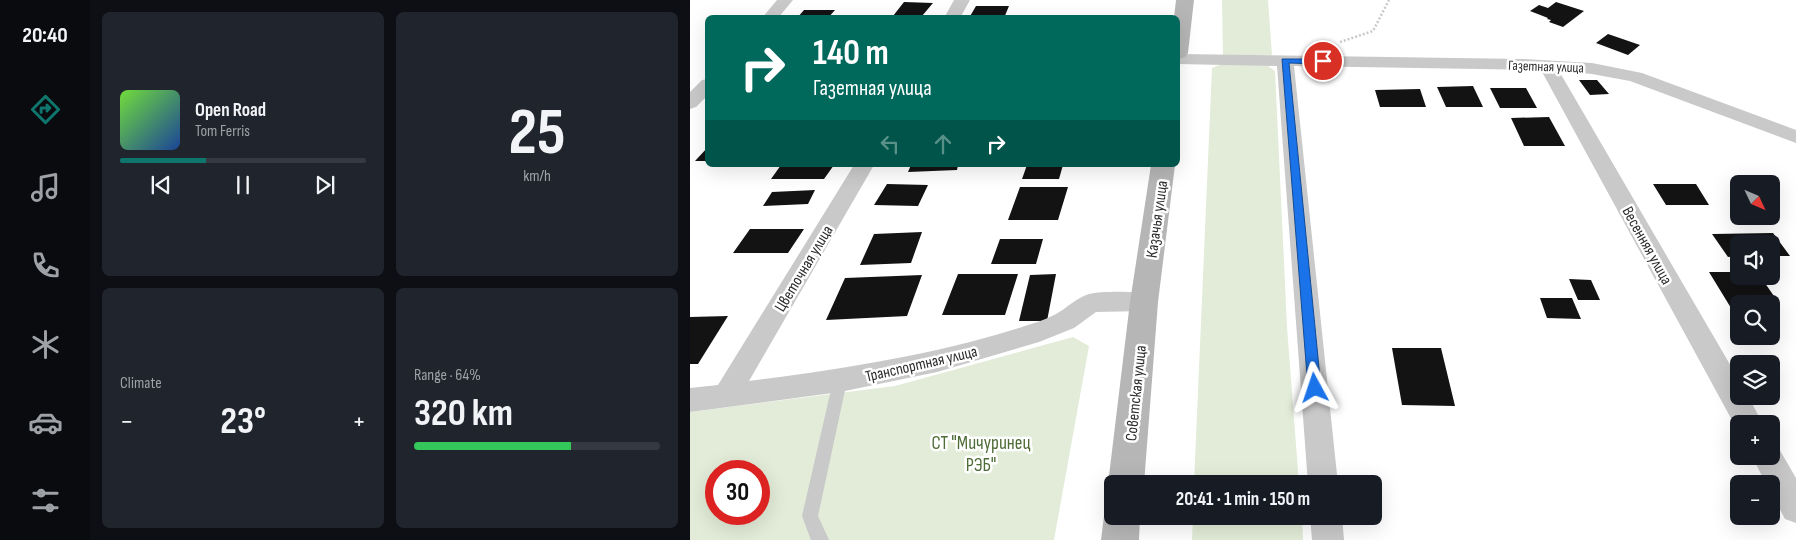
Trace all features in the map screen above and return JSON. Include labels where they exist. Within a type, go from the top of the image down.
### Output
[{"type":"main road","points":[[1180,38],[1185,0]]},
{"type":"main road","name":"Казачья улица","points":[[1146,288],[1163,167]]},
{"type":"main road","name":"Советская улица","points":[[1127,475],[1146,288]]},
{"type":"main road","points":[[1120,540],[1121,525]]},
{"type":"street","points":[[772,15],[785,0]]},
{"type":"street","points":[[954,15],[962,0]]},
{"type":"street","name":"Газетная улица","points":[[1180,59],[1547,65],[1592,68],[1629,75],[1796,137]]},
{"type":"street","points":[[1285,61],[1322,475]]},
{"type":"street","name":"Весенняя улица","points":[[1547,65],[1744,415]]},
{"type":"street","points":[[690,102],[705,87]]},
{"type":"street","name":"Цветочная улица","points":[[726,396],[863,167]]},
{"type":"street","name":"Транспортная улица","points":[[690,400],[840,382],[937,361],[1030,335],[1065,321],[1091,303],[1146,288]]},
{"type":"street","points":[[1772,465],[1796,508]]},
{"type":"street","points":[[1327,525],[1328,540]]},
{"type":"lane","points":[[820,540],[810,516],[840,382]]},
{"type":"path","points":[[1338,43],[1374,31],[1389,0]]},
{"type":"green space","points":[[1222,0],[1268,0],[1272,55],[1223,56]]},
{"type":"green space","points":[[1224,63],[1268,66],[1275,71],[1287,327],[1298,475],[1194,475],[1212,68]]},
{"type":"green space","name":"СТ \"Мичуринец РЭБ\"","points":[[1073,337],[1089,346],[1054,540],[690,540],[690,412],[895,386]]},
{"type":"green space","points":[[1193,525],[1302,525],[1303,540],[1192,540]]},
{"type":"building","points":[[904,2],[933,3],[923,15],[894,15]]},
{"type":"building","points":[[1556,2],[1584,11],[1563,27],[1549,22],[1551,20],[1548,18],[1530,11],[1539,5],[1548,8]]},
{"type":"building","points":[[976,6],[1009,6],[1005,15],[971,15]]},
{"type":"building","points":[[804,10],[835,10],[831,15],[800,15]]},
{"type":"building","points":[[1608,34],[1640,45],[1628,55],[1596,43]]},
{"type":"building","points":[[1579,80],[1597,80],[1609,94],[1590,95]]},
{"type":"building","points":[[1473,86],[1483,107],[1446,107],[1437,87]]},
{"type":"building","points":[[1490,88],[1526,88],[1537,108],[1500,108]]},
{"type":"building","points":[[1420,89],[1426,107],[1380,107],[1375,90]]},
{"type":"building","points":[[1549,117],[1565,146],[1524,146],[1511,118]]},
{"type":"building","points":[[705,150],[705,161],[695,161]]},
{"type":"building","points":[[780,167],[833,167],[824,179],[771,179]]},
{"type":"building","points":[[910,167],[958,167],[957,170],[908,172]]},
{"type":"building","points":[[1026,167],[1062,167],[1059,179],[1022,179]]},
{"type":"building","points":[[887,184],[928,185],[918,206],[874,205]]},
{"type":"building","points":[[1653,184],[1696,184],[1709,205],[1666,205]]},
{"type":"building","points":[[1020,187],[1068,187],[1058,220],[1008,220]]},
{"type":"building","points":[[815,190],[808,204],[763,206],[772,192]]},
{"type":"building","points":[[750,229],[804,229],[788,253],[733,253]]},
{"type":"building","points":[[922,232],[911,263],[860,265],[874,234]]},
{"type":"building","points":[[1773,233],[1774,235],[1730,235],[1730,257],[1728,257],[1712,234]]},
{"type":"building","points":[[1000,239],[1043,239],[1036,264],[991,264]]},
{"type":"building","points":[[1780,242],[1790,256],[1780,256]]},
{"type":"building","points":[[1709,272],[1730,272],[1730,285],[1766,285],[1773,295],[1730,295],[1730,306]]},
{"type":"building","points":[[958,274],[1018,274],[1005,315],[942,315]]},
{"type":"building","points":[[1056,274],[1047,321],[1019,321],[1030,275]]},
{"type":"building","points":[[922,275],[907,316],[826,320],[845,278]]},
{"type":"building","points":[[1569,279],[1591,280],[1600,300],[1578,300]]},
{"type":"building","points":[[1540,298],[1572,298],[1581,319],[1547,318]]},
{"type":"building","points":[[728,316],[698,364],[690,364],[690,317]]},
{"type":"building","points":[[1392,348],[1441,348],[1455,406],[1402,405]]},
{"type":"route","points":[[1315,388],[1285,61],[1323,61]]}]
